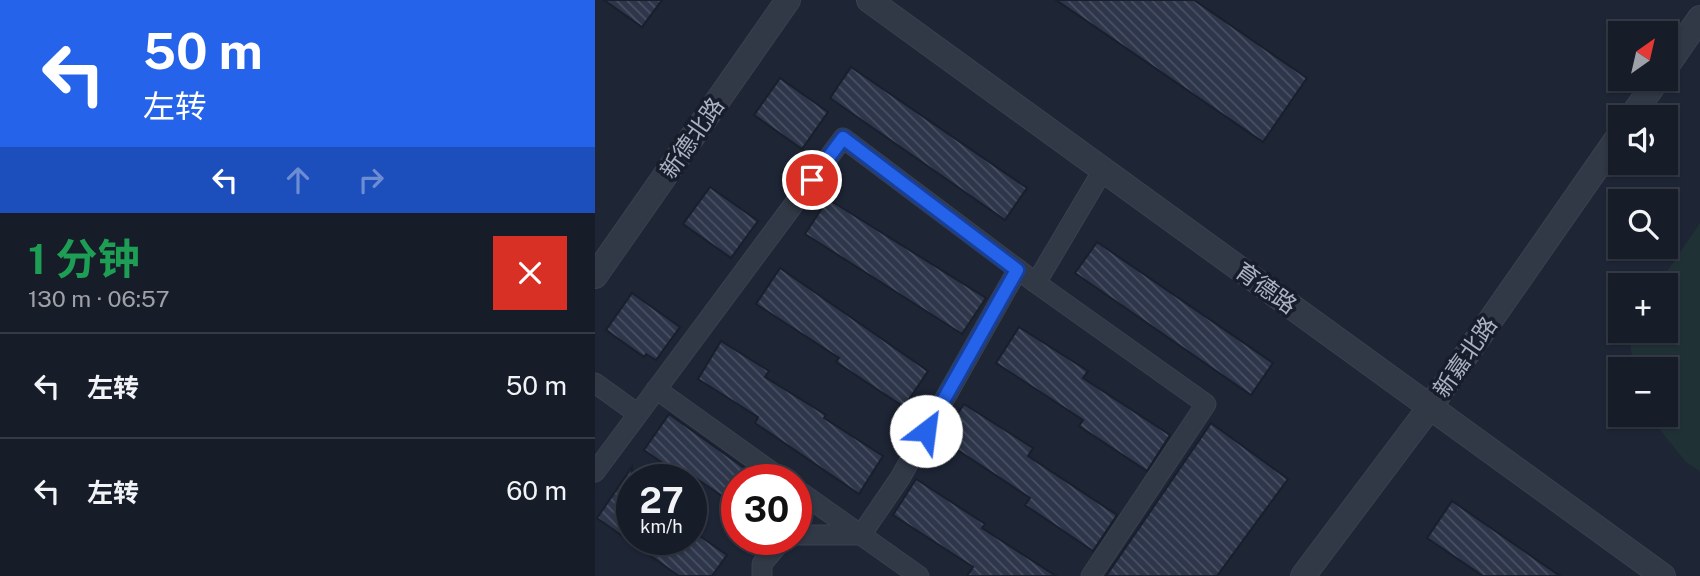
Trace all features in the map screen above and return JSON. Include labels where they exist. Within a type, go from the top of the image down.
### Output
[{"type":"street","name":"新德北路","points":[[595,276],[789,0]]},
{"type":"street","name":"育德路","points":[[869,0],[1663,576]]},
{"type":"street","points":[[1678,50],[1700,18]]},
{"type":"street","points":[[595,472],[843,138],[1036,284],[1206,404],[1091,576]]},
{"type":"street","name":"新嘉北路","points":[[1303,576],[1430,407],[1608,152]]},
{"type":"street","points":[[1036,284],[1103,170]]},
{"type":"street","points":[[861,535],[899,478],[1017,270]]},
{"type":"street","points":[[595,383],[638,414]]},
{"type":"street","points":[[656,389],[761,464]]},
{"type":"street","points":[[812,500],[919,576]]},
{"type":"street","points":[[812,535],[861,535]]},
{"type":"street","points":[[762,576],[762,564],[770,555]]},
{"type":"shaded area","points":[[1700,223],[1700,471],[1686,462],[1658,427],[1678,427],[1678,357],[1632,357],[1630,343],[1678,343],[1678,273],[1666,273]]},
{"type":"building","points":[[604,0],[662,0],[642,27]]},
{"type":"building","points":[[1056,0],[1194,0],[1307,78],[1263,142]]},
{"type":"building","points":[[851,67],[1027,188],[1005,220],[830,98]]},
{"type":"building","points":[[780,78],[828,112],[802,149],[754,115]]},
{"type":"building","points":[[710,187],[758,221],[731,258],[683,224]]},
{"type":"building","points":[[828,199],[986,298],[962,334],[805,234]]},
{"type":"building","points":[[1097,242],[1273,363],[1251,395],[1075,273]]},
{"type":"building","points":[[780,268],[928,371],[904,407],[836,362],[839,358],[756,304]]},
{"type":"building","points":[[632,293],[680,327],[656,360],[646,354],[644,357],[606,330]]},
{"type":"building","points":[[1019,327],[1088,371],[1083,378],[1170,435],[1147,471],[1079,426],[1083,420],[996,363]]},
{"type":"building","points":[[721,341],[769,371],[765,377],[826,415],[824,418],[883,456],[859,494],[755,423],[758,417],[698,379]]},
{"type":"building","points":[[964,404],[1033,448],[1028,456],[1117,515],[1093,551],[1025,505],[1030,498],[941,439]]},
{"type":"building","points":[[669,414],[739,464],[721,464],[721,495],[707,486],[707,464],[664,464],[644,450]]},
{"type":"building","points":[[1211,423],[1288,479],[1217,576],[1106,576]]},
{"type":"building","points":[[916,479],[985,524],[982,528],[1056,576],[967,576],[973,567],[893,515]]},
{"type":"building","points":[[616,490],[616,531],[597,518]]},
{"type":"building","points":[[1452,501],[1560,576],[1483,576],[1427,538]]},
{"type":"building","points":[[707,541],[721,551],[721,555],[727,555],[712,576],[679,576],[649,555],[707,555]]},
{"type":"route","points":[[812,180],[843,138],[1017,270],[926,431]]}]
